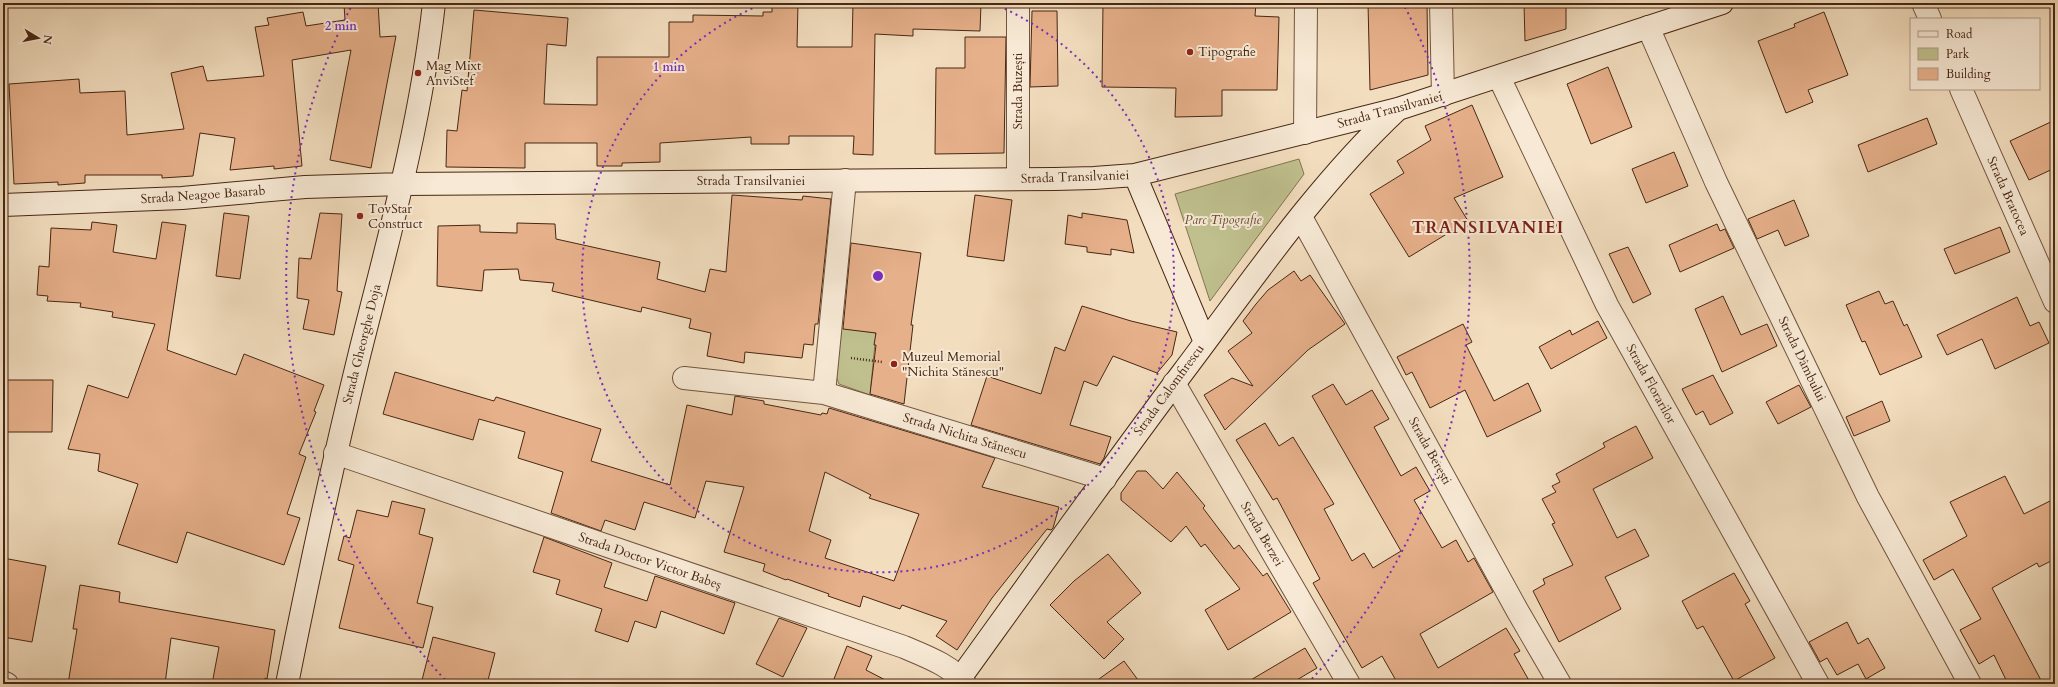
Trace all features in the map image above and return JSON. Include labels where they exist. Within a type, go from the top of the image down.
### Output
[{"type":"street","name":"Strada Gheorghe Doja","points":[[286,684],[335,454],[402,184],[422,90],[434,3]]},
{"type":"street","name":"Strada Buzești","points":[[1018,3],[1018,179]]},
{"type":"street","points":[[1305,133],[1306,3]]},
{"type":"street","points":[[1441,3],[1443,96]]},
{"type":"street","name":"Strada Transilvaniei","points":[[402,184],[1018,179],[1094,178],[1135,175],[1305,133],[1443,96],[1722,3]]},
{"type":"street","points":[[1923,3],[1930,18]]},
{"type":"street","name":"Strada Dâmbului","points":[[1648,27],[1716,182],[1868,497],[1970,684]]},
{"type":"street","name":"Strada Florarilor","points":[[1499,77],[1607,305],[1818,684]]},
{"type":"street","name":"Strada Bratocea","points":[[1961,90],[2055,302]]},
{"type":"street","name":"Strada Calomfirescu","points":[[960,682],[1205,342],[1301,217],[1355,152],[1398,109]]},
{"type":"street","points":[[1135,175],[1205,342]]},
{"type":"street","points":[[824,393],[845,180]]},
{"type":"street","name":"Strada Neagoe Basarab","points":[[3,205],[182,198],[305,187],[402,184]]},
{"type":"street","name":"Strada Berești","points":[[1301,217],[1517,610],[1560,684]]},
{"type":"street","name":"Strada Nichita Stănescu","points":[[684,378],[824,393],[1105,479]]},
{"type":"street","name":"Strada Berzei","points":[[1174,383],[1349,684]]},
{"type":"street","name":"Strada Doctor Victor Babeș","points":[[335,454],[904,647],[935,661],[960,682]]},
{"type":"street","points":[[3,682],[7,684]]},
{"type":"path","points":[[827,354],[882,362]]},
{"type":"green space","name":"Parc Tipografie","points":[[1299,159],[1304,174],[1210,301],[1175,194]]},
{"type":"green space","points":[[841,328],[876,333],[870,395],[839,384],[836,376]]},
{"type":"building","points":[[378,3],[380,37],[396,36],[371,168],[330,160],[351,50],[292,60],[302,166],[274,169],[274,166],[230,170],[235,138],[200,133],[193,176],[162,178],[162,175],[85,175],[85,183],[58,185],[58,182],[14,184],[9,84],[79,79],[80,93],[125,91],[127,135],[184,129],[171,73],[203,66],[207,81],[264,76],[255,27],[269,25],[267,18],[303,12],[306,26],[345,20],[344,4]]},
{"type":"building","points":[[772,3],[798,3],[797,47],[852,47],[853,3],[981,3],[980,31],[913,29],[913,36],[875,34],[873,155],[853,154],[854,136],[789,136],[789,144],[751,144],[751,137],[660,143],[660,162],[622,163],[622,166],[597,166],[597,143],[525,143],[525,168],[446,167],[447,130],[457,131],[462,90],[467,91],[474,10],[568,18],[566,46],[547,44],[544,104],[597,105],[597,57],[669,57],[669,22],[693,22],[693,15],[763,16],[763,12],[772,12]]},
{"type":"building","name":"Tipografie","points":[[1103,3],[1256,3],[1255,16],[1279,17],[1277,90],[1222,90],[1222,116],[1175,117],[1176,88],[1102,87]]},
{"type":"building","points":[[1368,3],[1427,3],[1428,75],[1370,90]]},
{"type":"building","points":[[1524,3],[1566,3],[1566,29],[1525,41]]},
{"type":"building","points":[[1032,11],[1057,11],[1058,86],[1030,87]]},
{"type":"building","points":[[1824,12],[1848,75],[1808,90],[1813,102],[1786,113],[1758,41],[1795,27],[1794,24]]},
{"type":"building","points":[[965,37],[1006,37],[1004,153],[935,154],[936,68],[965,68]]},
{"type":"building","points":[[1608,67],[1632,127],[1591,144],[1567,84]]},
{"type":"building","points":[[1472,105],[1503,177],[1454,198],[1468,221],[1409,257],[1370,194],[1404,173],[1397,161],[1431,140],[1425,126]]},
{"type":"building","points":[[1927,118],[1937,144],[1868,172],[1858,145]]},
{"type":"building","points":[[2055,120],[2055,168],[2029,180],[2010,141]]},
{"type":"building","points":[[1674,152],[1688,186],[1646,203],[1632,169]]},
{"type":"building","points":[[732,195],[802,200],[803,196],[831,199],[818,324],[815,324],[813,345],[804,344],[802,358],[745,352],[744,363],[707,356],[711,333],[689,328],[691,319],[642,307],[641,312],[552,291],[554,283],[520,280],[518,269],[484,270],[482,291],[437,286],[438,226],[480,225],[480,232],[517,233],[517,223],[555,224],[556,239],[660,262],[657,279],[705,292],[710,269],[726,272]]},
{"type":"building","points":[[975,195],[1012,200],[1004,261],[967,256]]},
{"type":"building","points":[[1794,200],[1809,236],[1785,246],[1778,230],[1757,239],[1748,219]]},
{"type":"building","points":[[224,213],[249,216],[240,279],[216,276]]},
{"type":"building","points":[[320,213],[342,214],[337,291],[342,292],[334,335],[303,329],[309,300],[297,298],[299,258],[311,259]]},
{"type":"building","points":[[1082,213],[1127,220],[1134,253],[1111,249],[1111,255],[1087,252],[1087,247],[1065,244],[1068,215],[1082,218]]},
{"type":"building","points":[[92,222],[117,225],[113,252],[156,259],[162,222],[186,225],[167,350],[236,375],[244,354],[324,385],[314,411],[316,412],[299,454],[306,457],[287,514],[300,518],[284,565],[187,532],[177,563],[118,544],[138,484],[98,471],[100,454],[68,449],[88,385],[128,398],[155,324],[112,317],[113,312],[80,307],[81,303],[47,301],[48,296],[37,295],[39,266],[49,267],[51,228],[91,230]]},
{"type":"building","points":[[1717,224],[1720,231],[1725,229],[1734,248],[1680,272],[1669,245]]},
{"type":"building","points":[[2000,227],[2010,252],[1955,274],[1944,249]]},
{"type":"building","points":[[851,243],[921,253],[911,325],[913,325],[904,404],[870,394],[876,333],[843,329]]},
{"type":"building","points":[[1628,247],[1651,294],[1633,303],[1609,254]]},
{"type":"building","points":[[1294,271],[1301,281],[1310,275],[1345,324],[1308,350],[1225,430],[1204,395],[1232,378],[1253,386],[1228,351],[1252,333],[1243,321],[1256,304],[1268,290]]},
{"type":"building","points":[[1879,291],[1885,304],[1893,301],[1904,326],[1907,324],[1922,357],[1880,375],[1865,341],[1862,342],[1846,305]]},
{"type":"building","points":[[1723,296],[1741,335],[1767,324],[1777,346],[1722,372],[1695,309]]},
{"type":"building","points":[[2017,297],[2030,326],[2039,322],[2049,343],[1995,369],[1982,339],[1947,355],[1937,335]]},
{"type":"building","points":[[1082,306],[1131,321],[1177,332],[1172,355],[1157,373],[1113,356],[1097,386],[1084,381],[1070,425],[1111,437],[1104,458],[1100,464],[971,425],[987,376],[1041,394],[1055,347],[1065,351]]},
{"type":"building","points":[[1598,321],[1607,338],[1551,369],[1539,347],[1570,330],[1572,335]]},
{"type":"building","points":[[1463,324],[1472,342],[1466,345],[1494,401],[1528,383],[1541,411],[1487,437],[1465,390],[1430,408],[1412,372],[1406,375],[1397,357]]},
{"type":"building","points":[[395,372],[494,401],[496,397],[601,429],[591,461],[670,485],[687,405],[732,415],[735,396],[764,401],[764,404],[821,415],[822,413],[827,414],[829,408],[995,458],[982,487],[1059,507],[1053,528],[1051,530],[1047,529],[992,598],[957,650],[936,636],[947,621],[902,605],[900,609],[863,596],[860,607],[828,596],[829,594],[763,571],[765,564],[724,552],[744,487],[706,481],[695,518],[644,502],[635,530],[605,520],[601,531],[551,513],[563,472],[518,458],[525,432],[479,419],[473,440],[383,414]],"holes":[[[825,472],[871,495],[869,498],[919,514],[894,581],[825,558],[831,540],[809,531]]]},
{"type":"building","points":[[1713,375],[1733,413],[1710,425],[1703,411],[1696,415],[1682,389]]},
{"type":"building","points":[[3,380],[53,380],[52,432],[3,432]]},
{"type":"building","points":[[1333,384],[1346,405],[1372,390],[1389,419],[1374,427],[1401,476],[1416,467],[1430,491],[1414,500],[1442,548],[1456,540],[1468,562],[1474,558],[1493,592],[1420,634],[1438,668],[1506,628],[1520,651],[1514,654],[1531,684],[1398,684],[1382,656],[1362,668],[1313,583],[1320,579],[1277,498],[1273,500],[1236,440],[1265,423],[1279,446],[1293,437],[1334,504],[1324,509],[1352,561],[1364,553],[1373,568],[1401,551],[1312,396]]},
{"type":"building","points":[[1799,385],[1811,407],[1778,424],[1766,402]]},
{"type":"building","points":[[1882,401],[1890,421],[1854,436],[1846,417]]},
{"type":"building","points":[[1636,426],[1653,458],[1593,489],[1617,538],[1635,529],[1649,556],[1605,577],[1621,609],[1559,642],[1533,591],[1545,584],[1543,579],[1573,565],[1552,524],[1555,523],[1542,499],[1556,492],[1552,486],[1560,482],[1556,474],[1605,447],[1603,443]]},
{"type":"building","points":[[1137,471],[1146,471],[1163,489],[1177,472],[1205,506],[1203,508],[1234,549],[1239,545],[1263,576],[1267,573],[1291,612],[1228,650],[1205,610],[1240,589],[1205,544],[1201,547],[1186,526],[1171,542],[1121,500],[1121,493]]},
{"type":"building","points":[[2005,476],[2024,514],[2050,501],[2055,512],[2055,559],[2039,567],[2037,563],[1992,588],[2043,684],[2008,684],[1994,655],[1979,664],[1960,630],[1981,619],[1953,569],[1934,580],[1923,560],[1967,536],[1950,502]]},
{"type":"building","points":[[392,501],[425,509],[419,534],[433,538],[417,603],[433,607],[423,648],[339,628],[354,565],[338,560],[344,536],[350,538],[357,510],[388,517]]},
{"type":"building","points":[[544,537],[612,563],[604,587],[647,601],[655,576],[735,603],[724,634],[661,611],[656,628],[635,621],[628,642],[595,631],[602,609],[556,594],[560,580],[533,572]]},
{"type":"building","points":[[1108,554],[1141,593],[1107,622],[1124,639],[1104,659],[1050,605],[1074,581]]},
{"type":"building","points":[[3,558],[46,566],[32,642],[3,637]]},
{"type":"building","points":[[1734,573],[1750,601],[1745,604],[1775,658],[1734,681],[1703,626],[1697,629],[1682,601]]},
{"type":"building","points":[[80,585],[120,592],[119,602],[275,630],[267,679],[265,678],[264,684],[212,684],[219,647],[171,638],[165,684],[68,684],[77,629],[73,629]]},
{"type":"building","points":[[779,618],[807,628],[783,677],[756,664]]},
{"type":"building","points":[[1847,622],[1858,644],[1868,638],[1885,668],[1866,679],[1858,664],[1837,675],[1827,658],[1820,662],[1809,642]]},
{"type":"building","points":[[433,637],[495,653],[488,680],[484,679],[483,684],[421,684]]},
{"type":"building","points":[[847,646],[872,656],[866,670],[893,684],[832,684]]},
{"type":"building","points":[[1305,648],[1317,668],[1290,684],[1244,684]]},
{"type":"building","points":[[1124,661],[1141,684],[1092,684]]},
{"type":"place","name":"Tipografie","points":[[1190,52]]},
{"type":"place","name":"Mag Mixt AnviStef","points":[[418,73]]},
{"type":"place","name":"TovStar Construct","points":[[360,216]]},
{"type":"place","name":"Muzeul Memorial \"Nichita Stănescu\"","points":[[894,364]]},
{"type":"district","name":"TRANSILVANIEI","points":[[1488,227]]}]
